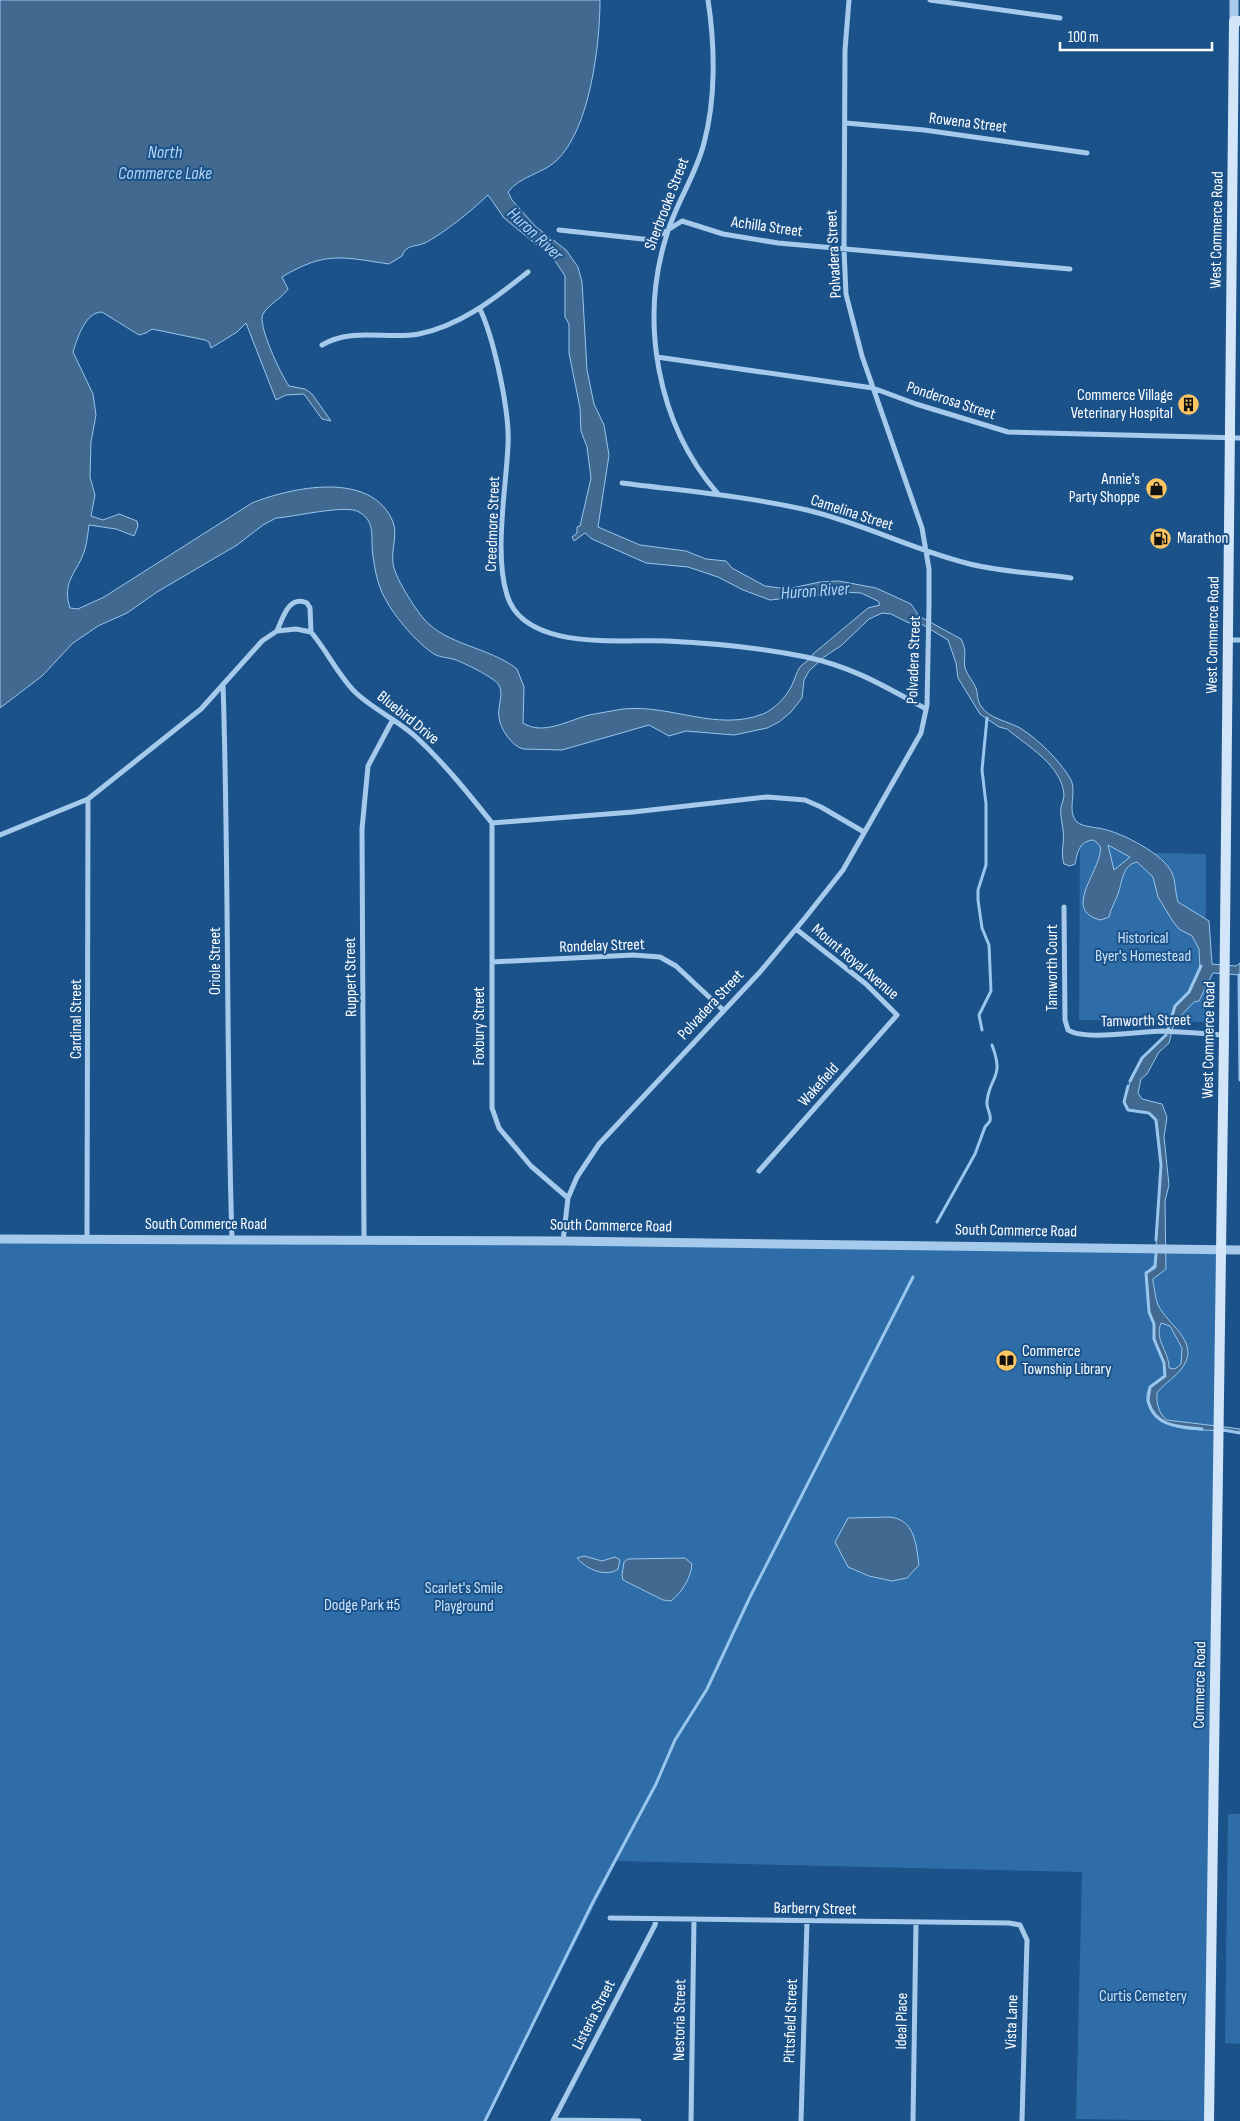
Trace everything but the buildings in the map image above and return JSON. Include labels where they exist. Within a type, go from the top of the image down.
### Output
[{"type":"main road","name":"West Commerce Road","points":[[1221,1250],[1228,640],[1236,438],[1237,21]]},
{"type":"main road","name":"Commerce Road","points":[[1209,2121],[1221,1250]]},
{"type":"street","name":"Sherbrooke Street","points":[[708,0],[712,23],[713,82],[704,143],[667,232],[656,268],[653,327],[671,416],[690,458],[718,494]]},
{"type":"street","name":"Polvadera Street","points":[[563,1240],[568,1198],[577,1177],[599,1144],[724,1010],[796,929],[843,870],[921,733],[926,709],[929,605],[929,570],[922,528],[862,356],[846,294],[844,250],[845,50],[849,0]]},
{"type":"street","points":[[930,0],[1060,18]]},
{"type":"street","points":[[1234,0],[1237,21]]},
{"type":"street","name":"Rowena Street","points":[[846,123],[924,130],[1087,153]]},
{"type":"street","name":"Achilla Street","points":[[558,230],[652,240],[682,221],[733,235],[778,243],[1070,269]]},
{"type":"street","points":[[322,345],[334,338],[351,335],[419,334],[456,322],[480,309],[528,272]]},
{"type":"street","name":"Creedmore Street","points":[[480,309],[488,325],[506,412],[508,442],[502,568],[507,597],[522,619],[557,635],[578,639],[668,641],[776,652],[808,658],[858,671],[926,709]]},
{"type":"street","name":"Ponderosa Street","points":[[658,357],[873,388],[916,404],[1008,432],[1236,438]]},
{"type":"street","name":"Camelina Street","points":[[622,483],[718,494],[807,510],[865,527],[926,552],[968,564],[1071,578]]},
{"type":"street","points":[[0,836],[88,799],[201,709],[262,641],[277,631],[296,629],[311,632],[310,608],[307,602],[301,600],[294,601],[277,631]]},
{"type":"street","name":"Bluebird Drive","points":[[311,632],[335,669],[356,692],[392,721],[414,735],[441,762],[492,823]]},
{"type":"street","points":[[1228,640],[1240,640]]},
{"type":"street","name":"Oriole Street","points":[[223,684],[227,818],[228,1115],[232,1239]]},
{"type":"street","name":"Ruppert Street","points":[[364,1239],[362,829],[368,766],[392,721]]},
{"type":"street","points":[[492,823],[633,812],[767,797],[805,800],[864,832]]},
{"type":"street","name":"Cardinal Street","points":[[86,1239],[88,799]]},
{"type":"street","name":"Foxbury Street","points":[[492,823],[492,1108],[498,1128],[531,1166],[568,1198]]},
{"type":"street","name":"Tamworth Court","points":[[1064,907],[1065,1020],[1068,1030]]},
{"type":"street","name":"Mount Royal Avenue","points":[[796,929],[866,984],[897,1015]]},
{"type":"street","name":"Rondelay Street","points":[[492,962],[633,955],[660,957],[676,966],[724,1010]]},
{"type":"street","name":"Wakefield","points":[[759,1171],[897,1015]]},
{"type":"street","name":"Tamworth Street","points":[[1068,1030],[1075,1033],[1100,1034],[1162,1031],[1224,1034]]},
{"type":"street","name":"South Commerce Road","points":[[0,1239],[563,1240],[1240,1250]]},
{"type":"street","name":"Barberry Street","points":[[610,1918],[1009,1923],[1020,1926]]},
{"type":"street","name":"Listeria Street","points":[[554,2120],[655,1925],[656,1919]]},
{"type":"street","name":"Nestoria Street","points":[[691,2121],[694,1920]]},
{"type":"street","name":"Pittsfield Street","points":[[801,2121],[807,1921]]},
{"type":"street","name":"Ideal Place","points":[[913,2121],[916,1922]]},
{"type":"street","name":"Vista Lane","points":[[1020,1926],[1027,1940],[1022,2121]]},
{"type":"street","points":[[554,2120],[638,2121]]},
{"type":"green space","name":"Historical Byer's Homestead","points":[[1080,831],[1150,853],[1206,854],[1205,1022],[1079,1020]]},
{"type":"green space","name":"Dodge Park #5","points":[[0,1241],[1134,1248],[1220,1251],[1205,2121],[1076,2119],[1082,1872],[617,1861],[485,2121],[0,2121]]},
{"type":"green space","points":[[1228,1814],[1240,1814],[1240,2044],[1225,2043]]},
{"type":"water","name":"North Commerce Lake","points":[[0,0],[600,0],[598,39],[591,85],[577,129],[568,147],[556,161],[519,182],[508,192],[512,200],[535,226],[566,250],[578,267],[582,282],[587,370],[594,404],[604,425],[609,455],[598,527],[640,545],[686,551],[706,559],[726,561],[732,568],[765,586],[787,589],[820,582],[839,581],[876,588],[911,604],[919,616],[961,639],[965,651],[965,668],[976,688],[978,700],[984,710],[994,717],[1020,728],[1048,750],[1060,764],[1072,783],[1072,812],[1077,822],[1121,835],[1142,845],[1161,859],[1172,873],[1178,902],[1209,921],[1212,964],[1236,966],[1240,963],[1240,975],[1213,973],[1199,1001],[1194,1002],[1177,1020],[1169,1043],[1159,1052],[1147,1074],[1141,1079],[1138,1093],[1142,1099],[1162,1104],[1167,1117],[1164,1137],[1169,1185],[1165,1201],[1166,1269],[1153,1279],[1153,1282],[1158,1305],[1185,1340],[1188,1348],[1188,1356],[1184,1365],[1157,1393],[1159,1408],[1167,1420],[1240,1429],[1240,1433],[1189,1429],[1165,1423],[1156,1416],[1147,1398],[1150,1387],[1165,1376],[1164,1363],[1154,1339],[1154,1325],[1149,1312],[1146,1273],[1155,1264],[1161,1165],[1156,1119],[1149,1113],[1128,1110],[1124,1102],[1132,1075],[1142,1058],[1165,1037],[1175,1006],[1189,992],[1200,969],[1199,949],[1192,936],[1179,929],[1172,920],[1158,897],[1153,877],[1137,862],[1125,871],[1109,917],[1101,920],[1089,915],[1084,907],[1084,898],[1100,855],[1100,846],[1094,840],[1085,842],[1078,851],[1075,864],[1070,866],[1064,864],[1062,855],[1061,807],[1064,795],[1062,784],[1057,774],[1033,749],[1007,729],[999,727],[980,714],[958,678],[956,663],[948,640],[918,622],[909,623],[891,614],[882,613],[869,619],[842,645],[824,657],[809,671],[804,680],[802,698],[791,712],[779,722],[767,728],[734,735],[686,731],[669,736],[649,725],[562,750],[523,749],[511,741],[500,722],[501,691],[498,684],[485,674],[465,664],[434,654],[414,637],[390,607],[379,584],[372,550],[371,526],[365,516],[352,510],[332,510],[276,518],[263,525],[237,545],[157,592],[127,613],[98,626],[73,643],[42,676],[0,708]],"holes":[[[488,195],[504,218],[543,250],[550,253],[565,276],[565,317],[569,324],[569,353],[580,408],[581,431],[587,447],[591,478],[580,526],[577,527],[577,533],[572,537],[574,541],[585,533],[592,539],[646,563],[688,567],[718,577],[743,590],[770,600],[845,592],[861,593],[878,601],[880,605],[868,608],[813,654],[800,667],[784,698],[776,706],[763,714],[746,719],[728,720],[658,710],[623,709],[589,715],[547,728],[531,727],[523,723],[524,687],[517,669],[494,656],[444,635],[424,619],[406,592],[394,569],[395,532],[393,522],[383,506],[368,495],[350,489],[330,487],[309,488],[252,503],[104,597],[78,609],[70,608],[68,598],[69,583],[85,549],[89,525],[116,529],[134,536],[138,526],[137,521],[119,514],[103,520],[91,516],[95,495],[90,477],[91,442],[96,415],[93,394],[73,352],[83,327],[91,316],[102,312],[139,335],[152,329],[205,340],[209,342],[211,348],[237,332],[246,323],[276,400],[286,395],[304,394],[322,419],[331,421],[312,394],[305,389],[289,386],[266,338],[263,328],[263,314],[288,289],[282,277],[310,263],[334,258],[358,259],[389,264],[402,256],[406,249],[425,243],[442,233]],[[1108,845],[1130,857],[1114,870]],[[1161,1323],[1170,1326],[1182,1348],[1181,1364],[1175,1369],[1169,1368],[1167,1356],[1160,1340],[1159,1329]]]},
{"type":"water","points":[[889,1517],[904,1522],[913,1534],[919,1565],[907,1578],[892,1581],[869,1576],[848,1567],[835,1542],[848,1518]]},
{"type":"water","points":[[584,1556],[602,1561],[615,1557],[620,1560],[618,1569],[608,1573],[596,1571],[586,1566],[577,1558]]},
{"type":"water","points":[[685,1558],[692,1564],[690,1574],[682,1589],[671,1601],[663,1600],[623,1580],[624,1562],[628,1559]]},
{"type":"waterway","points":[[982,1030],[979,1015],[991,991],[989,945],[982,928],[978,900],[978,890],[986,865],[986,804],[982,770],[987,718]]},
{"type":"waterway","points":[[1168,1029],[1175,1006],[1189,992],[1201,966]]},
{"type":"waterway","points":[[1239,975],[1240,1080]]},
{"type":"waterway","points":[[1130,1081],[1142,1058],[1166,1035]]},
{"type":"waterway","points":[[937,1222],[975,1154],[985,1127],[990,1121],[987,1107],[988,1093],[997,1071],[996,1056],[992,1045]]},
{"type":"waterway","points":[[1128,1086],[1124,1102],[1128,1110],[1149,1113],[1156,1120],[1161,1165],[1156,1240]]},
{"type":"waterway","points":[[1156,1254],[1155,1267],[1146,1273],[1149,1312],[1154,1324],[1154,1339],[1164,1363],[1165,1376],[1150,1387],[1148,1401],[1151,1410],[1162,1421],[1177,1426],[1202,1429]]},
{"type":"waterway","points":[[485,2121],[593,1902],[656,1784],[675,1740],[707,1689],[750,1597],[913,1277]]},
{"type":"waterway","points":[[1223,1430],[1240,1433]]},
{"type":"place","name":"Commerce Village Veterinary Hospital","points":[[1189,404]]},
{"type":"place","name":"Annie's Party Shoppe","points":[[1156,488]]},
{"type":"place","name":"Marathon","points":[[1161,538]]},
{"type":"place","name":"Commerce Township Library","points":[[1006,1360]]},
{"type":"water label","name":"Huron River","points":[[535,234]]},
{"type":"water label","name":"Huron River","points":[[815,591]]},
{"type":"park label","name":"Scarlet's Smile Playground","points":[[464,1597]]},
{"type":"park label","name":"Curtis Cemetery","points":[[1143,1996]]}]
